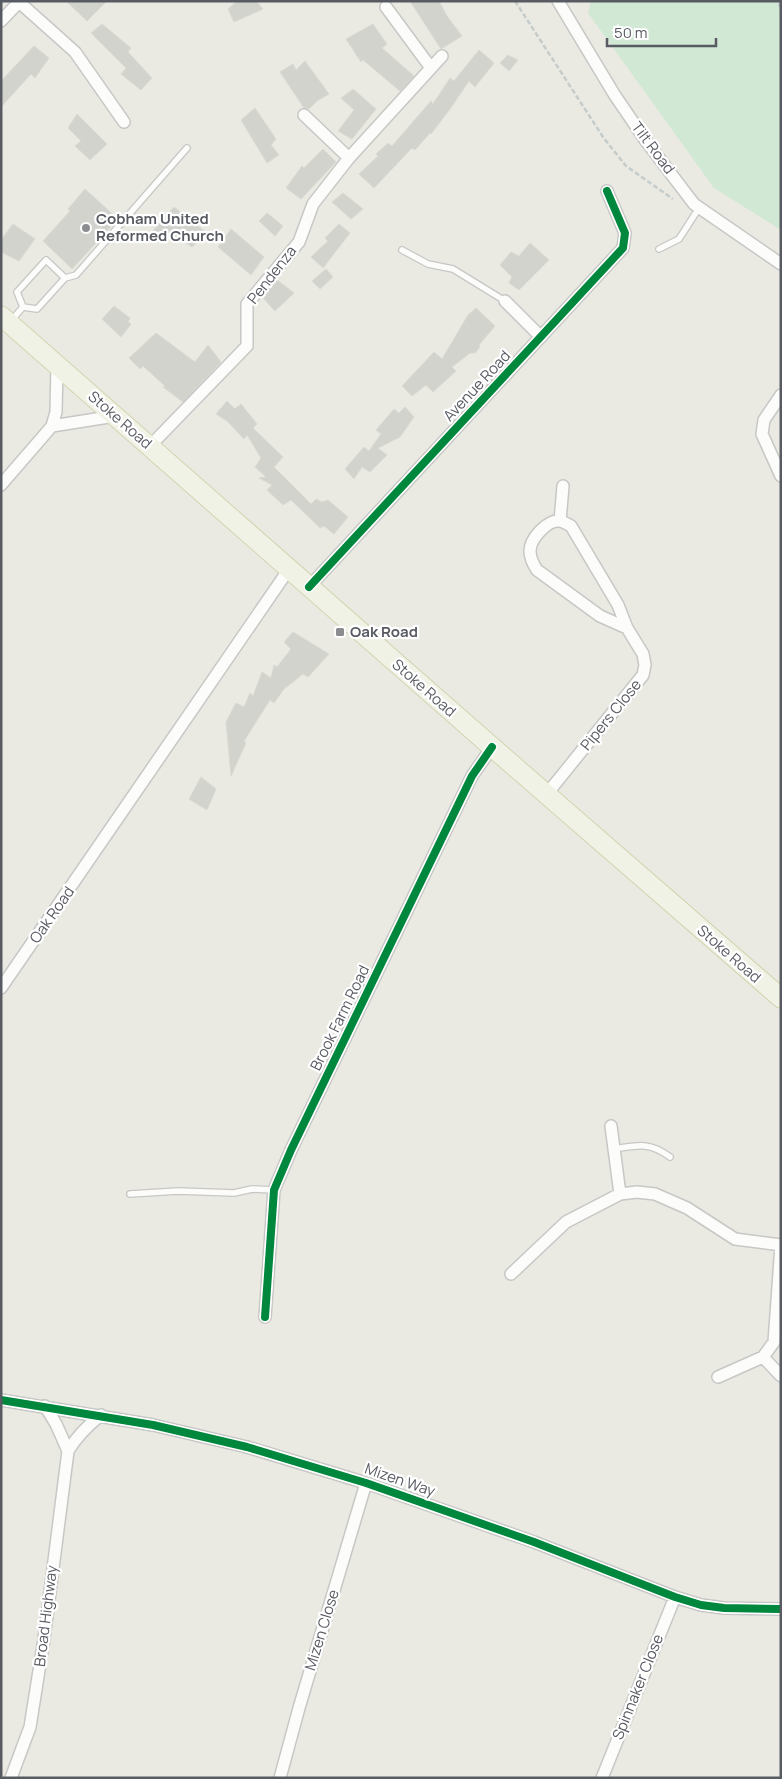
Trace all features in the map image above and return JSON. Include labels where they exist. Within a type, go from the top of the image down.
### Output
[{"type":"main road","name":"Stoke Road","points":[[5,319],[546,795],[781,998]]},
{"type":"street","name":"Tilt Road","points":[[558,1],[614,94],[646,141],[694,204],[781,264]]},
{"type":"street","points":[[1,21],[19,2],[75,52],[124,122]]},
{"type":"street","points":[[386,7],[431,68]]},
{"type":"street","name":"Pendenza","points":[[150,446],[247,346],[247,304],[299,242],[314,204],[349,158],[442,56]]},
{"type":"street","points":[[304,115],[349,158]]},
{"type":"street","name":"Avenue Road","points":[[309,587],[623,248],[625,233],[607,191]]},
{"type":"street","points":[[505,301],[541,337]]},
{"type":"street","points":[[1,485],[52,426],[56,412],[57,366]]},
{"type":"street","points":[[781,395],[764,420],[762,434],[781,476]]},
{"type":"street","points":[[52,426],[115,416]]},
{"type":"street","points":[[563,486],[560,521],[549,523],[534,540],[530,548],[531,559],[536,570],[600,616],[626,628]]},
{"type":"street","name":"Pipers Close","points":[[546,795],[643,675],[645,665],[644,654],[626,628],[618,605],[571,526],[560,521]]},
{"type":"street","name":"Oak Road","points":[[1,988],[289,570]]},
{"type":"street","name":"Brook Farm Road","points":[[265,1317],[274,1190],[291,1150],[468,785],[492,747]]},
{"type":"street","points":[[611,1126],[620,1194]]},
{"type":"street","points":[[511,1274],[566,1222],[620,1194],[637,1192],[656,1194],[687,1208],[735,1240],[781,1245],[774,1342],[763,1357],[718,1377]]},
{"type":"street","points":[[763,1357],[781,1376]]},
{"type":"street","name":"Mizen Way","points":[[1,1400],[101,1415],[247,1447],[366,1483],[534,1542],[675,1597],[701,1605],[724,1608],[781,1609]]},
{"type":"street","points":[[45,1406],[56,1424],[68,1451]]},
{"type":"street","name":"Broad Highway","points":[[12,1778],[30,1727],[44,1639],[68,1451],[83,1430],[101,1415]]},
{"type":"street","name":"Mizen Close","points":[[280,1778],[296,1716],[366,1483]]},
{"type":"street","name":"Spinnaker Close","points":[[602,1778],[675,1597]]},
{"type":"lane","points":[[5,319],[24,306],[37,309],[64,278],[76,275],[187,148]]},
{"type":"lane","points":[[659,249],[679,240],[699,208]]},
{"type":"lane","points":[[402,250],[428,264],[453,269],[505,301]]},
{"type":"lane","points":[[24,306],[17,292],[46,260],[64,278]]},
{"type":"lane","points":[[614,1149],[638,1145],[654,1146],[670,1158]]},
{"type":"lane","points":[[130,1194],[178,1191],[234,1193],[252,1190],[274,1190]]},
{"type":"path","points":[[515,1],[603,137],[626,166],[673,199]]},
{"type":"path","points":[[781,2],[778,7],[781,8]]},
{"type":"green space","points":[[591,1],[781,1],[781,230],[714,188],[588,13]]},
{"type":"building","points":[[66,1],[107,1],[87,21]]},
{"type":"building","points":[[237,1],[256,1],[263,9],[234,22],[228,9]]},
{"type":"building","points":[[410,1],[439,1],[447,16],[462,36],[441,49]]},
{"type":"building","points":[[102,24],[131,48],[128,52],[152,78],[141,90],[121,74],[126,68],[91,33]]},
{"type":"building","points":[[373,24],[387,44],[382,48],[414,76],[400,91],[363,60],[361,62],[346,39]]},
{"type":"building","points":[[34,46],[49,58],[35,78],[31,74],[1,107],[1,81]]},
{"type":"building","points":[[479,50],[494,63],[475,87],[469,81],[431,134],[415,150],[412,148],[374,188],[359,174],[378,156],[376,154],[388,143],[392,146],[431,101],[433,104],[450,78],[454,81]]},
{"type":"building","points":[[508,55],[518,60],[509,71],[500,63]]},
{"type":"building","points":[[305,61],[329,94],[317,101],[309,109],[304,108],[280,72],[293,64],[296,70]]},
{"type":"building","points":[[353,89],[376,109],[352,139],[338,131],[354,110],[341,98]]},
{"type":"building","points":[[255,108],[276,139],[271,145],[279,155],[267,163],[241,120]]},
{"type":"building","points":[[77,114],[107,144],[90,160],[75,146],[81,141],[68,128]]},
{"type":"building","points":[[323,149],[336,162],[301,199],[286,188],[302,166],[304,168]]},
{"type":"building","name":"Cobham United Reformed Church","points":[[85,189],[118,219],[72,269],[43,241],[70,211],[68,209]]},
{"type":"building","points":[[343,193],[363,209],[351,219],[332,202]]},
{"type":"building","points":[[174,207],[207,233],[192,247],[171,233],[162,243],[150,234]]},
{"type":"building","points":[[267,213],[283,226],[275,236],[259,221]]},
{"type":"building","points":[[13,224],[35,239],[19,261],[1,252],[1,240]]},
{"type":"building","points":[[339,224],[350,233],[323,268],[311,257],[328,241],[325,238]]},
{"type":"building","points":[[231,229],[264,257],[251,275],[218,247]]},
{"type":"building","points":[[530,243],[549,260],[519,290],[509,283],[512,277],[500,265],[511,252],[519,256]]},
{"type":"building","points":[[326,269],[333,277],[320,289],[312,281]]},
{"type":"building","points":[[277,280],[294,293],[275,311],[262,297]]},
{"type":"building","points":[[114,306],[130,318],[128,322],[131,324],[121,337],[102,319]]},
{"type":"building","points":[[476,308],[495,326],[479,345],[480,347],[475,353],[470,353],[452,367],[456,371],[433,392],[426,385],[412,396],[402,386],[434,352],[442,359],[468,315]]},
{"type":"building","points":[[156,333],[195,362],[208,345],[221,362],[183,402],[163,387],[165,386],[143,366],[140,369],[129,358]]},
{"type":"building","points":[[227,401],[235,409],[241,404],[257,424],[253,428],[283,457],[274,467],[311,504],[316,499],[322,502],[328,500],[348,517],[334,534],[324,526],[320,528],[291,500],[283,505],[267,490],[272,485],[259,478],[266,477],[255,467],[261,458],[247,435],[244,439],[227,421],[216,414]]},
{"type":"building","points":[[405,407],[414,417],[400,437],[378,448],[387,455],[370,472],[362,467],[354,479],[345,469],[364,447],[369,451],[381,434],[376,430],[394,409],[399,413]]},
{"type":"building","points":[[293,632],[329,654],[308,677],[303,674],[284,689],[274,703],[270,700],[244,741],[246,743],[231,776],[226,722],[236,703],[244,707],[250,693],[253,696],[262,672],[271,678],[274,665],[277,667],[291,649],[284,642]]},
{"type":"building","points":[[201,777],[216,789],[207,810],[189,799]]},
{"type":"cycle path","points":[[309,587],[623,248],[625,233],[607,191]]},
{"type":"cycle path","points":[[265,1317],[274,1190],[291,1150],[472,776],[492,747]]},
{"type":"cycle path","points":[[1,1400],[153,1425],[247,1447],[366,1483],[534,1542],[675,1597],[701,1605],[724,1608],[781,1609]]},
{"type":"place","name":"Cobham United Reformed Church","points":[[86,228]]},
{"type":"place","name":"Oak Road","points":[[340,632]]}]
